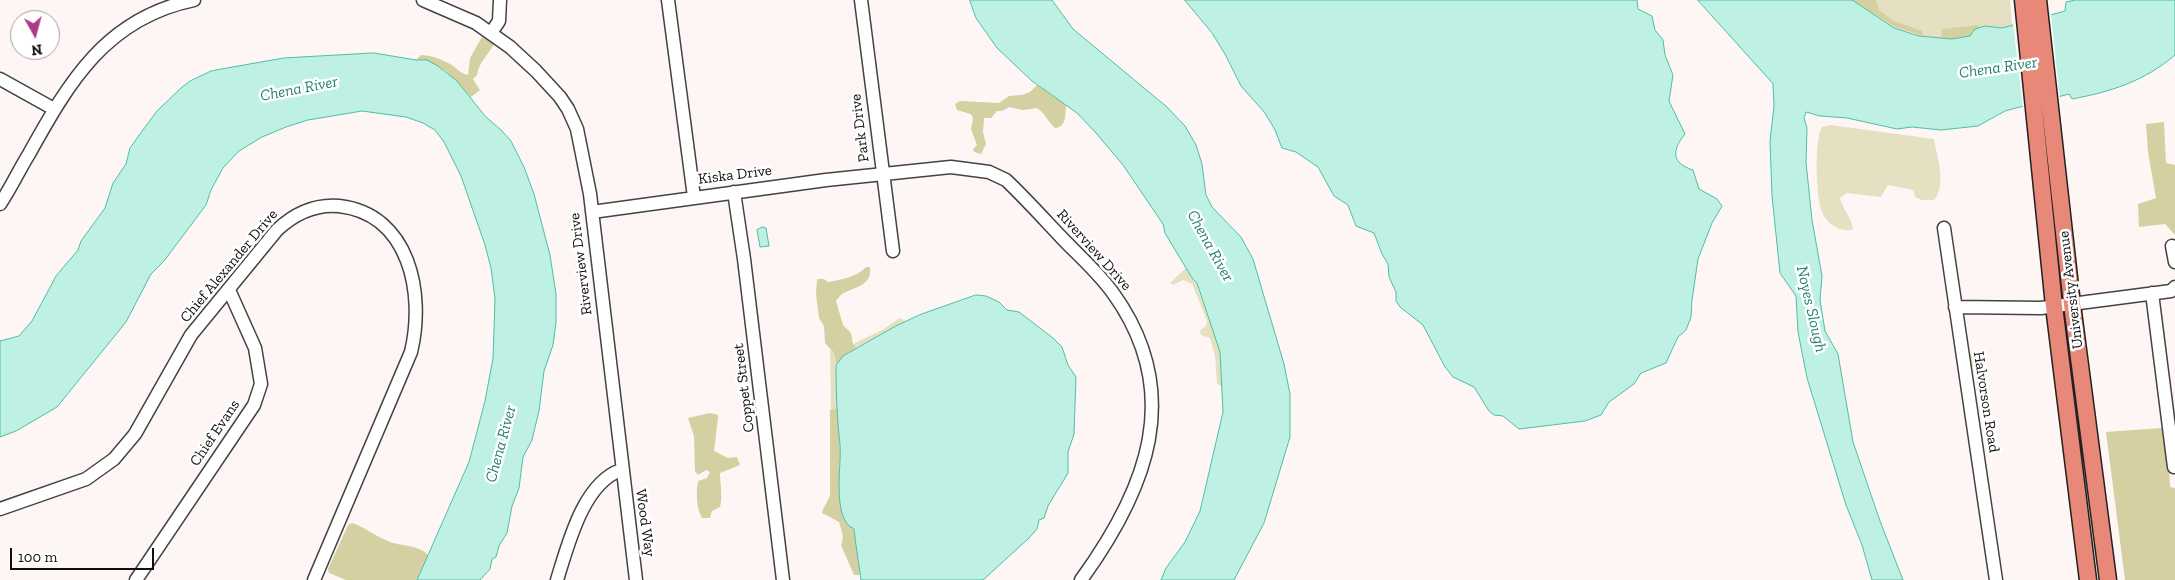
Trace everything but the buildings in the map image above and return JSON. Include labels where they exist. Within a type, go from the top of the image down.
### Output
[{"type":"main road","name":"University Avenue","points":[[2022,0],[2072,304],[2108,580]]},
{"type":"main road","name":"University Avenue","points":[[2038,0],[2054,306],[2088,580]]},
{"type":"street","points":[[0,204],[54,110],[81,68],[111,40],[146,17],[172,6],[194,0]]},
{"type":"street","name":"Riverview Drive","points":[[423,0],[448,9],[491,33],[536,71],[568,109],[580,138],[592,212],[621,470]]},
{"type":"street","points":[[491,33],[498,21],[500,0]]},
{"type":"street","points":[[668,0],[694,197]]},
{"type":"street","name":"Park Drive","points":[[861,0],[892,251]]},
{"type":"street","points":[[0,79],[54,110]]},
{"type":"street","name":"Riverview Drive","points":[[882,174],[964,168],[989,172],[1006,180],[1112,291],[1137,334],[1147,362],[1152,390],[1152,418],[1146,453],[1134,489],[1116,529],[1081,580]]},
{"type":"street","name":"Kiska Drive","points":[[592,212],[694,197],[882,174]]},
{"type":"street","name":"Coppet Street","points":[[734,192],[744,259],[782,580]]},
{"type":"street","name":"Chief Alexander Drive","points":[[0,508],[86,479],[114,459],[135,434],[191,335],[277,230],[289,219],[302,212],[332,206],[363,212],[377,220],[397,240],[410,271],[415,292],[416,322],[411,352],[314,580]]},
{"type":"street","name":"Halvorson Road","points":[[1944,228],[1996,580]]},
{"type":"street","points":[[2172,246],[2175,262]]},
{"type":"street","points":[[1955,307],[2054,306],[2171,291],[2175,286]]},
{"type":"street","name":"Chief Evans","points":[[136,580],[254,405],[261,384],[255,348],[229,290]]},
{"type":"street","points":[[2152,293],[2174,467]]},
{"type":"street","points":[[557,580],[583,509],[610,474],[621,470]]},
{"type":"street","name":"Wood Way","points":[[621,470],[636,580]]},
{"type":"shaded area","points":[[1852,0],[2010,0],[2012,26],[2002,28],[1985,26],[1952,39],[1919,36]]},
{"type":"shaded area","points":[[1852,0],[1876,0],[1879,10],[1892,20],[1922,31],[1923,36],[1894,27]]},
{"type":"shaded area","points":[[1978,25],[1979,28],[1970,36],[1952,39],[1941,37],[1942,29]]},
{"type":"shaded area","points":[[482,37],[494,44],[473,79],[480,90],[471,97],[446,71],[438,66],[416,60],[421,55],[439,59],[468,75],[470,58]]},
{"type":"shaded area","points":[[1037,85],[1066,105],[1065,120],[1062,125],[1055,128],[1037,108],[1023,110],[1009,107],[1002,111],[997,111],[991,118],[984,118],[983,132],[986,144],[981,154],[974,152],[973,149],[977,145],[971,129],[973,117],[970,114],[957,110],[955,104],[960,101],[999,103],[1009,96],[1030,92]]},
{"type":"shaded area","points":[[2164,122],[2166,163],[2175,165],[2175,235],[2165,224],[2139,227],[2138,204],[2156,198],[2148,152],[2146,124]]},
{"type":"shaded area","points":[[1830,125],[1934,139],[1941,179],[1938,194],[1934,200],[1922,200],[1915,197],[1913,190],[1888,185],[1881,197],[1847,193],[1840,198],[1853,229],[1839,229],[1830,224],[1822,212],[1818,195],[1817,156],[1819,134],[1822,127]]},
{"type":"shaded area","points":[[866,267],[870,267],[870,273],[866,282],[843,294],[836,301],[843,325],[851,333],[853,344],[856,348],[843,356],[836,365],[834,353],[825,343],[824,326],[819,318],[816,294],[817,279],[824,279],[828,282],[844,279],[858,274]]},
{"type":"shaded area","points":[[1186,268],[1198,284],[1199,292],[1221,351],[1224,375],[1222,386],[1217,384],[1215,356],[1210,338],[1201,335],[1200,330],[1206,326],[1207,321],[1192,284],[1183,280],[1173,285],[1170,283]]},
{"type":"shaded area","points":[[900,318],[906,321],[856,348],[853,344],[882,330]]},
{"type":"shaded area","points":[[830,350],[834,353],[837,377],[837,408],[831,410]]},
{"type":"shaded area","points":[[1984,352],[1986,364],[1971,367],[1969,354]]},
{"type":"shaded area","points":[[837,408],[840,451],[839,494],[842,509],[856,535],[861,574],[858,575],[854,575],[841,545],[843,536],[839,522],[822,513],[830,496],[830,410]]},
{"type":"shaded area","points":[[710,413],[718,415],[714,451],[728,458],[737,457],[740,465],[720,473],[720,507],[712,511],[710,518],[702,518],[697,500],[698,481],[707,478],[710,472],[706,470],[698,475],[695,471],[694,436],[688,418]]},
{"type":"shaded area","points":[[2162,428],[2169,468],[2170,487],[2175,488],[2175,580],[2125,580],[2106,432]]},
{"type":"shaded area","points":[[352,523],[388,541],[425,552],[429,556],[417,580],[346,580],[329,573],[328,569],[348,525]]},
{"type":"water","name":"Chena River","points":[[970,0],[1052,0],[1073,29],[1167,107],[1185,126],[1196,145],[1202,164],[1206,195],[1212,207],[1241,237],[1253,259],[1284,364],[1290,394],[1290,437],[1264,523],[1234,580],[1161,580],[1166,568],[1185,542],[1200,511],[1223,412],[1220,352],[1197,283],[1192,278],[1165,233],[1163,224],[1123,165],[1077,113],[1032,81],[997,48],[976,18]]},
{"type":"water","points":[[1185,0],[1637,0],[1638,9],[1652,16],[1655,30],[1663,40],[1665,55],[1673,75],[1669,101],[1685,134],[1676,151],[1677,160],[1693,170],[1699,189],[1717,199],[1722,206],[1712,223],[1698,259],[1691,317],[1686,330],[1678,337],[1666,363],[1641,373],[1634,384],[1609,402],[1601,415],[1585,421],[1519,429],[1503,416],[1494,415],[1489,411],[1474,387],[1453,377],[1445,367],[1423,325],[1400,307],[1396,301],[1396,292],[1389,277],[1388,264],[1374,233],[1356,226],[1348,205],[1334,196],[1318,167],[1296,152],[1282,148],[1275,130],[1265,113],[1241,86],[1212,33]]},
{"type":"water","points":[[1698,0],[1852,0],[1894,28],[1919,36],[1952,39],[1970,36],[1975,29],[1985,26],[2002,28],[2065,11],[2066,2],[2075,0],[2175,0],[2175,55],[2139,79],[2100,93],[2072,99],[2069,94],[2005,111],[1978,126],[1941,130],[1912,127],[1897,129],[1847,118],[1820,116],[1806,112],[1804,118],[1807,128],[1806,162],[1812,220],[1822,276],[1820,300],[1825,331],[1838,354],[1853,442],[1880,521],[1903,580],[1872,580],[1862,545],[1846,505],[1807,378],[1798,332],[1796,296],[1780,273],[1772,196],[1770,141],[1774,106],[1773,84]]},
{"type":"water","name":"Chena River","points":[[374,53],[427,60],[438,66],[457,81],[485,116],[511,141],[524,167],[534,194],[550,255],[556,294],[556,322],[553,345],[544,371],[539,411],[532,440],[523,457],[519,488],[512,506],[507,533],[499,546],[496,557],[492,559],[490,569],[480,580],[417,580],[469,462],[485,401],[493,358],[495,299],[491,268],[485,245],[461,176],[444,142],[435,130],[406,117],[362,111],[308,120],[262,137],[239,151],[223,168],[211,190],[206,205],[164,261],[151,274],[126,322],[57,407],[16,431],[0,437],[0,341],[19,336],[32,321],[56,276],[78,250],[81,241],[105,208],[113,183],[126,164],[130,148],[157,111],[190,81],[211,71],[284,58]]},
{"type":"water","points":[[763,227],[766,228],[769,246],[760,247],[757,230]]},
{"type":"water","points":[[976,295],[986,296],[999,302],[1007,310],[1019,312],[1062,347],[1068,365],[1076,377],[1074,434],[1068,452],[1068,473],[1048,506],[1044,518],[1039,520],[1037,529],[983,580],[861,580],[854,529],[847,523],[842,514],[840,503],[840,445],[836,365],[843,356],[894,327],[919,315]]},
{"type":"pier","points":[[2051,13],[2060,99],[2023,108],[2013,23]]},
{"type":"water label","name":"Noyes Slough","points":[[1811,309]]}]
